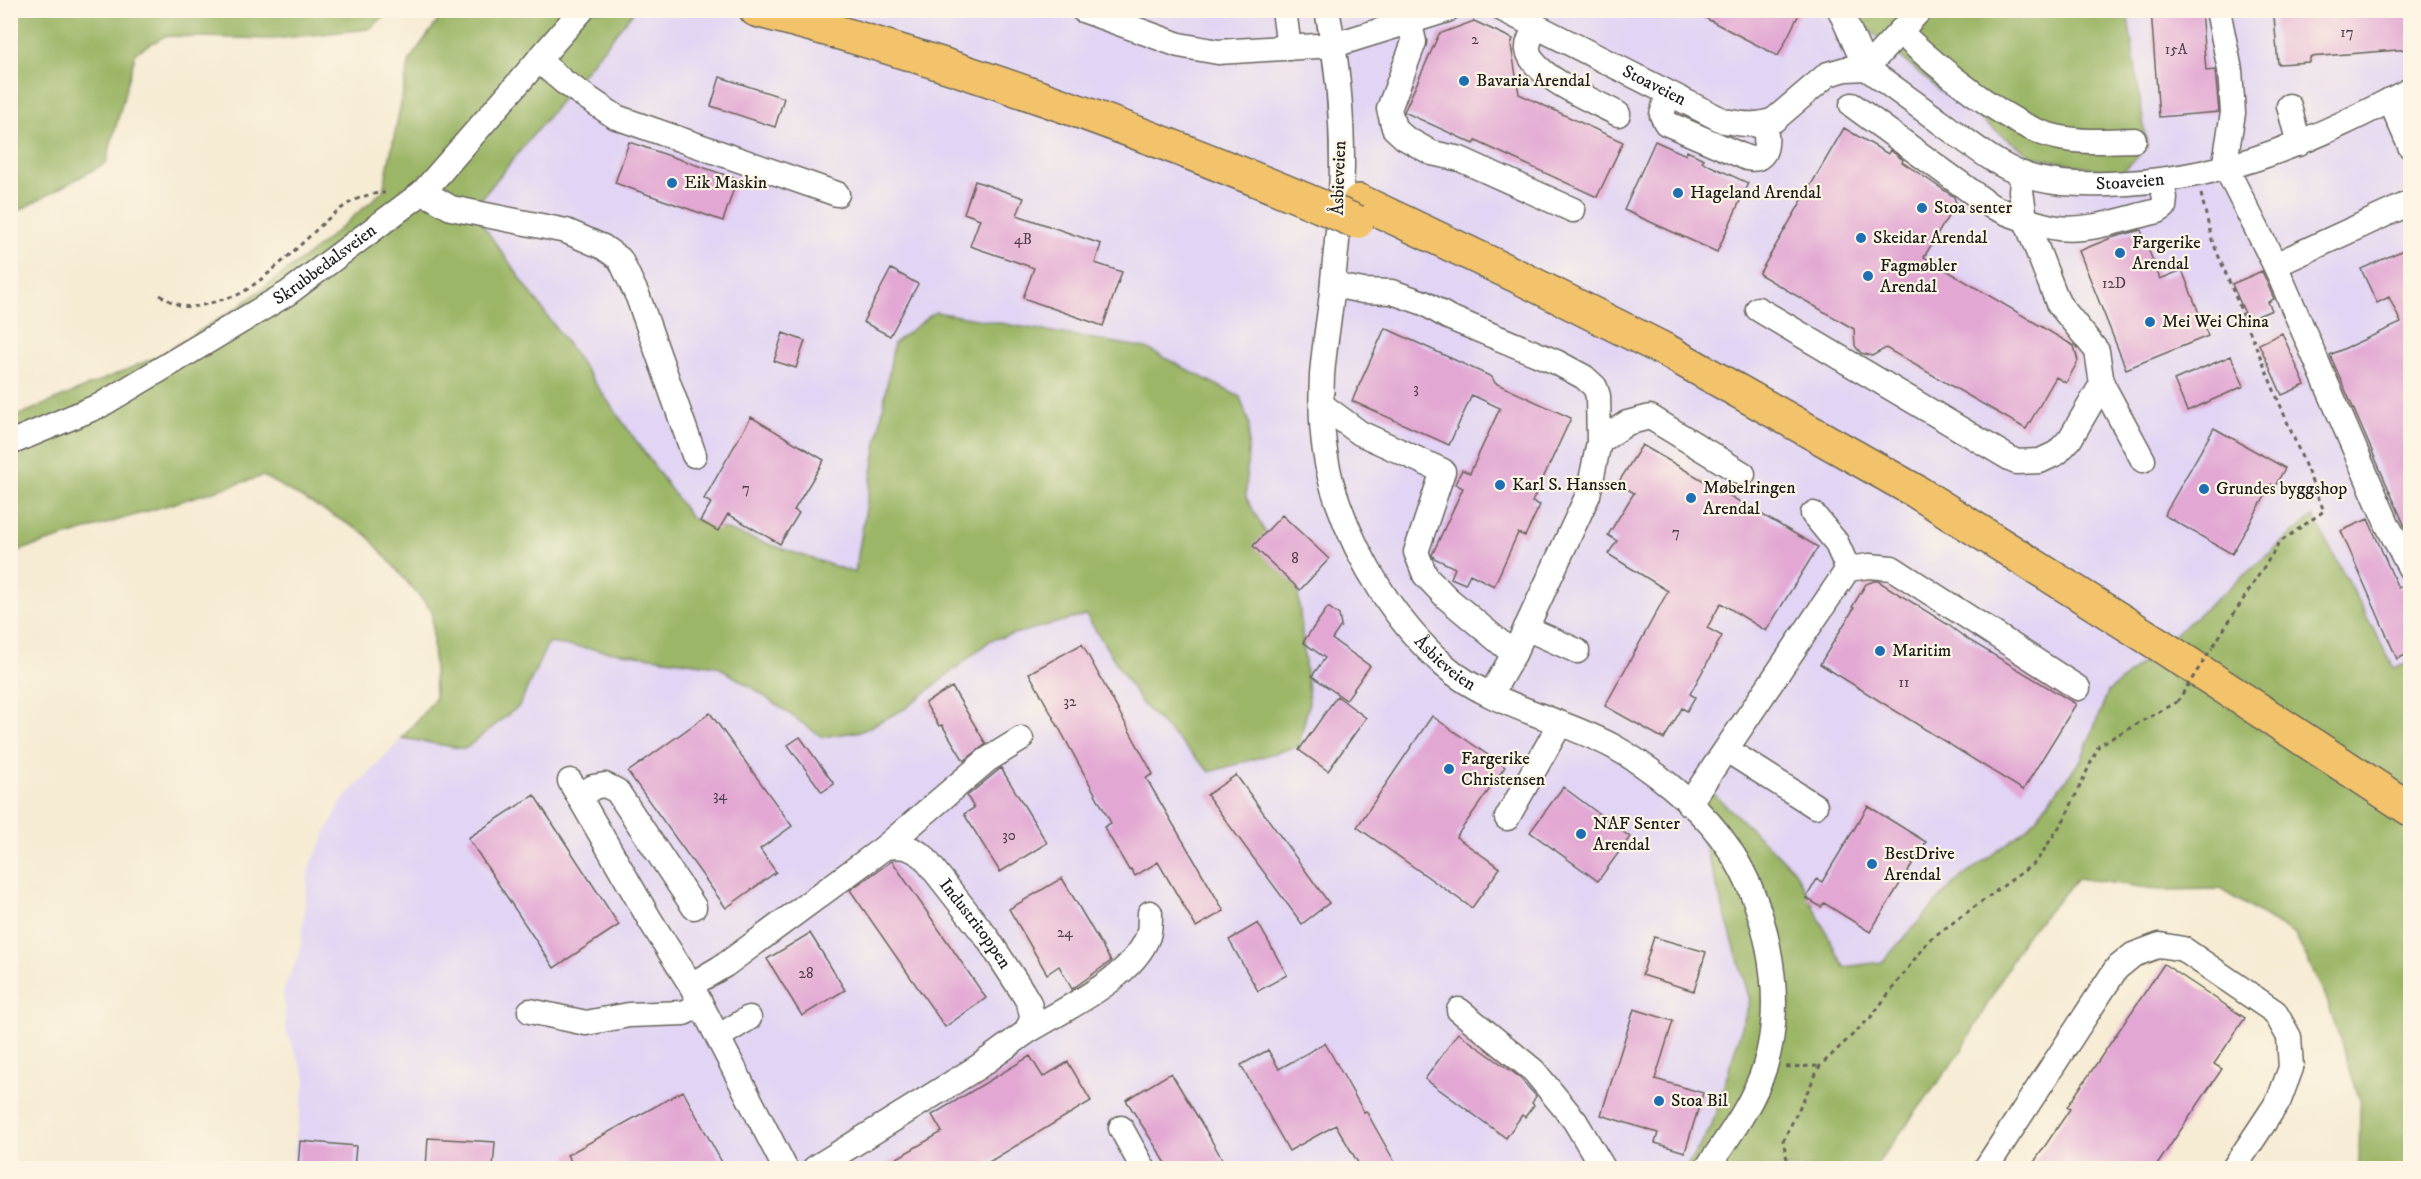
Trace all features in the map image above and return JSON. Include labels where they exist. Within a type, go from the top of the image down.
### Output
[{"type":"highway","points":[[756,10],[835,31],[1098,117],[1212,161],[1321,196]]},
{"type":"highway","points":[[829,10],[1115,104],[1358,212],[1517,276],[1667,351],[1917,492],[2163,647],[2410,809]]},
{"type":"highway","points":[[1358,212],[1506,291],[1649,363],[1866,486],[2150,658],[2410,825]]},
{"type":"street","name":"Skrubbedalsveien","points":[[10,443],[101,405],[279,299],[423,192],[582,10]]},
{"type":"street","points":[[1083,10],[1188,47],[1218,52],[1334,45],[1409,17],[1447,10]]},
{"type":"street","points":[[1284,10],[1289,48]]},
{"type":"street","name":"Åsbieveien","points":[[1327,10],[1334,45],[1342,165],[1333,285],[1322,375],[1322,405],[1327,462],[1336,497],[1367,566],[1414,635],[1448,669],[1491,694],[1613,747],[1652,772],[1689,804],[1720,836],[1743,874],[1768,945],[1774,985],[1774,1027],[1764,1068],[1745,1112],[1707,1168]]},
{"type":"street","name":"Stoaveien","points":[[1504,10],[1724,121],[1764,124]]},
{"type":"street","name":"Stoaveien","points":[[1840,10],[1866,68],[1984,154],[2024,174],[2061,182],[2104,184],[2162,181],[2196,176],[2299,144],[2400,95]]},
{"type":"street","points":[[1668,93],[1662,115],[1666,123],[1754,159],[1761,156],[1767,147],[1768,136],[1764,124],[1784,113],[1828,74],[1846,69],[1866,68],[1920,10]]},
{"type":"street","points":[[2218,10],[2230,70],[2233,113],[2226,168],[2276,265],[2388,526],[2410,568]]},
{"type":"street","points":[[1409,17],[1414,42],[1389,109],[1394,128],[1405,138],[1432,153],[1461,159],[1573,210]]},
{"type":"street","points":[[1536,28],[1528,43],[1528,52],[1533,62],[1553,79],[1618,114]]},
{"type":"street","points":[[1900,32],[1939,68],[2005,113],[2031,127],[2055,137],[2086,141],[2134,140]]},
{"type":"street","points":[[538,60],[564,82],[616,117],[837,195]]},
{"type":"street","points":[[2400,95],[2410,146]]},
{"type":"street","points":[[1852,105],[1991,206],[2058,228],[2087,226],[2158,211],[2164,207],[2162,181]]},
{"type":"street","points":[[2289,106],[2299,144]]},
{"type":"street","points":[[2024,174],[2021,190],[2025,218],[2058,303],[2097,351],[2102,384],[2143,460]]},
{"type":"street","points":[[423,192],[451,208],[566,231],[603,247],[620,259],[638,297],[694,455]]},
{"type":"street","points":[[2276,265],[2410,203]]},
{"type":"street","points":[[1333,285],[1363,291],[1392,292],[1424,303],[1448,317],[1556,362],[1584,376],[1595,387],[1598,396],[1599,442],[1588,495],[1514,654],[1491,694]]},
{"type":"street","points":[[1758,309],[2016,462],[2040,461],[2057,453],[2070,439],[2102,384]]},
{"type":"street","points":[[1322,405],[1360,433],[1443,471],[1416,552],[1425,575],[1447,598],[1514,654]]},
{"type":"street","points":[[1599,442],[1627,423],[1650,417],[1743,474]]},
{"type":"street","points":[[1813,514],[1836,542],[1848,569]]},
{"type":"street","points":[[1689,804],[1848,569],[1869,566],[1892,568],[2078,688]]},
{"type":"street","points":[[1526,628],[1577,651]]},
{"type":"street","points":[[1507,818],[1560,724]]},
{"type":"street","points":[[530,1011],[586,1023],[629,1015],[684,1013],[696,995],[725,965],[885,848],[987,760],[1021,739]]},
{"type":"street","points":[[1727,750],[1815,806]]},
{"type":"street","points":[[694,907],[616,791],[605,785],[575,790],[696,995],[785,1168]]},
{"type":"street","name":"Industritoppen","points":[[885,848],[900,845],[911,848],[922,856],[988,939],[1029,1003],[1032,1016],[1025,1033]]},
{"type":"street","points":[[815,1168],[1116,977],[1134,960],[1148,936],[1150,913]]},
{"type":"street","points":[[1986,1168],[2116,969],[2133,955],[2160,945],[2183,949],[2275,1012],[2289,1037],[2291,1068],[2279,1100],[2234,1168]]},
{"type":"street","points":[[1459,1010],[1534,1071],[1575,1121],[1603,1168]]},
{"type":"street","points":[[718,1037],[749,1018]]},
{"type":"street","points":[[1121,1128],[1143,1168]]},
{"type":"path","points":[[1789,1168],[1783,1141],[1820,1066],[1871,1017],[1929,940],[2036,862],[2065,818],[2099,745],[2177,702],[2280,542],[2324,511],[2212,240],[2196,176]]},
{"type":"path","points":[[160,295],[170,301],[194,308],[235,295],[242,292],[296,249],[339,209],[356,199],[374,193],[423,192]]},
{"type":"path","points":[[1764,1068],[1820,1066]]},
{"type":"shaded area","points":[[634,11],[1853,11],[1859,21],[1943,93],[2147,147],[2127,11],[2410,11],[2410,663],[2394,668],[2313,516],[2108,692],[2081,760],[2030,826],[1953,884],[1882,962],[1844,967],[1795,871],[1695,812],[1750,1000],[1711,1128],[1686,1168],[291,1168],[306,1077],[286,1031],[283,991],[300,951],[309,869],[341,802],[402,738],[465,749],[519,706],[548,643],[717,666],[754,689],[862,731],[906,708],[991,640],[1086,615],[1142,704],[1298,593],[1246,497],[1249,423],[1240,397],[1146,348],[935,312],[894,343],[855,573],[691,518],[472,210]]},
{"type":"green space","points":[[11,10],[391,11],[369,29],[273,39],[165,36],[136,52],[106,163],[11,215]]},
{"type":"green space","points":[[421,11],[634,11],[472,210],[691,518],[855,573],[894,343],[935,312],[1146,348],[1240,397],[1249,423],[1246,497],[1298,593],[1309,702],[1299,746],[1210,772],[1142,704],[1086,615],[991,640],[906,708],[862,731],[822,737],[717,666],[548,643],[519,706],[465,749],[402,738],[435,699],[432,611],[366,534],[263,476],[11,553],[10,419],[159,356],[237,308],[317,248],[383,191],[410,59],[440,18]]},
{"type":"green space","points":[[1853,11],[2127,11],[2147,147],[2120,174],[2032,156],[1943,93],[1859,21]]},
{"type":"green space","points":[[2313,516],[2394,668],[2410,663],[2410,1168],[2359,1168],[2360,1101],[2326,997],[2295,935],[2220,889],[2161,890],[2078,878],[2024,938],[1962,1050],[1874,1168],[1686,1168],[1711,1128],[1750,1000],[1695,812],[1711,791],[1795,871],[1844,967],[1882,962],[1953,884],[2030,826],[2081,760],[2108,692]]},
{"type":"building","points":[[1690,10],[1801,10],[1778,56]]},
{"type":"building","points":[[2151,10],[2201,10],[2206,71],[2215,70],[2219,112],[2159,117]]},
{"type":"building","points":[[2345,10],[2410,10],[2410,49],[2310,57],[2310,62],[2278,64],[2274,17]]},
{"type":"building","points":[[1474,21],[1513,39],[1511,45],[1519,94],[1623,142],[1597,197],[1476,141],[1474,144],[1404,112],[1439,34]]},
{"type":"building","points":[[720,77],[784,98],[775,127],[711,106]]},
{"type":"building","points":[[1844,128],[1888,154],[1890,150],[1903,160],[1902,162],[1954,197],[1956,203],[1924,257],[2074,346],[2078,361],[2066,383],[2056,377],[2026,429],[1886,348],[1872,356],[1861,353],[1855,346],[1854,329],[1759,274]]},
{"type":"building","points":[[1655,141],[1686,155],[1687,151],[1704,159],[1702,162],[1748,183],[1717,252],[1624,210]]},
{"type":"building","points":[[629,142],[737,179],[723,221],[615,183]]},
{"type":"building","points":[[975,181],[1024,198],[1017,215],[1101,244],[1095,263],[1122,272],[1103,326],[1023,298],[1034,268],[970,246],[980,219],[964,213]]},
{"type":"building","points":[[2141,230],[2160,279],[2182,270],[2208,336],[2126,369],[2079,251],[2111,238]]},
{"type":"building","points":[[2410,247],[2410,538],[2330,355],[2401,323],[2389,297],[2377,303],[2361,269]]},
{"type":"building","points":[[891,269],[918,284],[890,336],[863,322]]},
{"type":"building","points":[[2262,271],[2274,299],[2268,302],[2272,310],[2248,320],[2232,284]]},
{"type":"building","points":[[1385,328],[1492,377],[1495,383],[1571,418],[1532,502],[1540,505],[1525,536],[1518,533],[1494,586],[1470,574],[1465,584],[1451,578],[1455,568],[1432,555],[1463,488],[1455,484],[1462,470],[1470,473],[1500,408],[1472,395],[1449,445],[1352,401]]},
{"type":"building","points":[[783,333],[805,341],[796,368],[774,361]]},
{"type":"building","points":[[2282,333],[2305,385],[2282,395],[2259,344]]},
{"type":"building","points":[[2231,356],[2244,386],[2187,411],[2174,380]]},
{"type":"building","points":[[751,417],[824,460],[794,510],[799,513],[780,544],[728,514],[718,531],[700,521],[711,503],[704,499]]},
{"type":"building","points":[[2214,428],[2285,468],[2275,486],[2272,484],[2232,554],[2164,515]]},
{"type":"building","points":[[1642,445],[1818,547],[1766,631],[1721,603],[1707,628],[1722,636],[1690,694],[1695,697],[1687,711],[1682,708],[1664,739],[1605,706],[1668,591],[1608,554],[1617,541],[1608,535],[1634,493],[1618,483]]},
{"type":"building","points":[[1282,515],[1329,559],[1300,590],[1253,546]]},
{"type":"building","points":[[2368,519],[2398,588],[2410,582],[2410,653],[2397,659],[2341,531]]},
{"type":"building","points":[[1878,581],[1967,639],[2076,704],[2023,790],[1820,664],[1866,584]]},
{"type":"building","points":[[1328,607],[1339,615],[1341,626],[1332,639],[1370,666],[1346,700],[1312,676],[1325,658],[1303,642]]},
{"type":"building","points":[[1082,644],[1153,774],[1146,778],[1224,911],[1196,927],[1158,862],[1135,876],[1131,869],[1129,870],[1104,827],[1111,823],[1029,673]]},
{"type":"building","points":[[952,687],[986,744],[964,761],[942,725],[939,726],[925,703]]},
{"type":"building","points":[[1337,696],[1366,718],[1328,771],[1299,750]]},
{"type":"building","points":[[710,713],[792,826],[760,849],[776,872],[726,908],[628,772]]},
{"type":"building","points":[[1432,716],[1505,767],[1456,837],[1500,868],[1472,908],[1357,827]]},
{"type":"building","points":[[800,737],[834,784],[822,792],[788,745]]},
{"type":"building","points":[[1001,768],[1047,843],[1000,872],[964,814],[974,808],[967,796]]},
{"type":"building","points":[[1236,775],[1329,903],[1302,924],[1207,795]]},
{"type":"building","points":[[1563,787],[1630,837],[1598,881],[1530,832]]},
{"type":"building","points":[[534,795],[619,925],[554,968],[468,838]]},
{"type":"building","points":[[1868,806],[1926,842],[1870,932],[1824,903],[1821,907],[1806,898],[1817,879],[1822,882]]},
{"type":"building","points":[[892,861],[986,998],[945,1027],[850,890]]},
{"type":"building","points":[[1062,878],[1111,961],[1072,989],[1059,966],[1047,974],[1009,909]]},
{"type":"building","points":[[1258,923],[1287,975],[1258,991],[1229,940]]},
{"type":"building","points":[[810,933],[845,990],[802,1016],[767,959]]},
{"type":"building","points":[[1654,937],[1706,952],[1694,991],[1642,975]]},
{"type":"building","points":[[2164,964],[2245,1018],[2214,1064],[2222,1069],[2155,1168],[2030,1168],[2070,1109],[2067,1107]]},
{"type":"building","points":[[1634,1009],[1673,1021],[1655,1079],[1703,1093],[1685,1152],[1655,1143],[1658,1133],[1601,1115]]},
{"type":"building","points":[[1458,1033],[1518,1076],[1536,1096],[1532,1103],[1534,1105],[1525,1117],[1522,1115],[1506,1138],[1425,1079]]},
{"type":"building","points":[[1325,1043],[1398,1168],[1361,1168],[1336,1125],[1289,1151],[1241,1065],[1268,1050],[1279,1069]]},
{"type":"building","points":[[1030,1056],[1043,1077],[1068,1062],[1091,1101],[979,1168],[880,1168],[942,1132],[932,1115]]},
{"type":"building","points":[[1171,1073],[1227,1168],[1169,1168],[1126,1100]]},
{"type":"building","points":[[683,1091],[725,1168],[575,1168],[567,1155]]},
{"type":"building","points":[[428,1138],[495,1142],[493,1168],[426,1168]]},
{"type":"building","points":[[300,1141],[356,1146],[354,1168],[298,1168]]},
{"type":"place","name":"Bavaria Arendal","points":[[1464,81]]},
{"type":"place","name":"Eik Maskin","points":[[672,183]]},
{"type":"place","name":"Hageland Arendal","points":[[1678,193]]},
{"type":"place","name":"Stoa senter","points":[[1922,208]]},
{"type":"place","name":"Skeidar Arendal","points":[[1861,238]]},
{"type":"place","name":"Fargerike Arendal","points":[[2120,253]]},
{"type":"place","name":"Fagmøbler Arendal","points":[[1868,276]]},
{"type":"place","name":"Mei Wei China","points":[[2150,322]]},
{"type":"place","name":"Karl S. Hanssen","points":[[1500,485]]},
{"type":"place","name":"Grundes byggshop","points":[[2204,489]]},
{"type":"place","name":"Møbelringen Arendal","points":[[1691,498]]},
{"type":"place","name":"Maritim","points":[[1880,651]]},
{"type":"place","name":"Fargerike Christensen","points":[[1449,769]]},
{"type":"place","name":"NAF Senter Arendal","points":[[1581,834]]},
{"type":"place","name":"BestDrive Arendal","points":[[1872,864]]},
{"type":"place","name":"Stoa Bil","points":[[1659,1101]]}]
